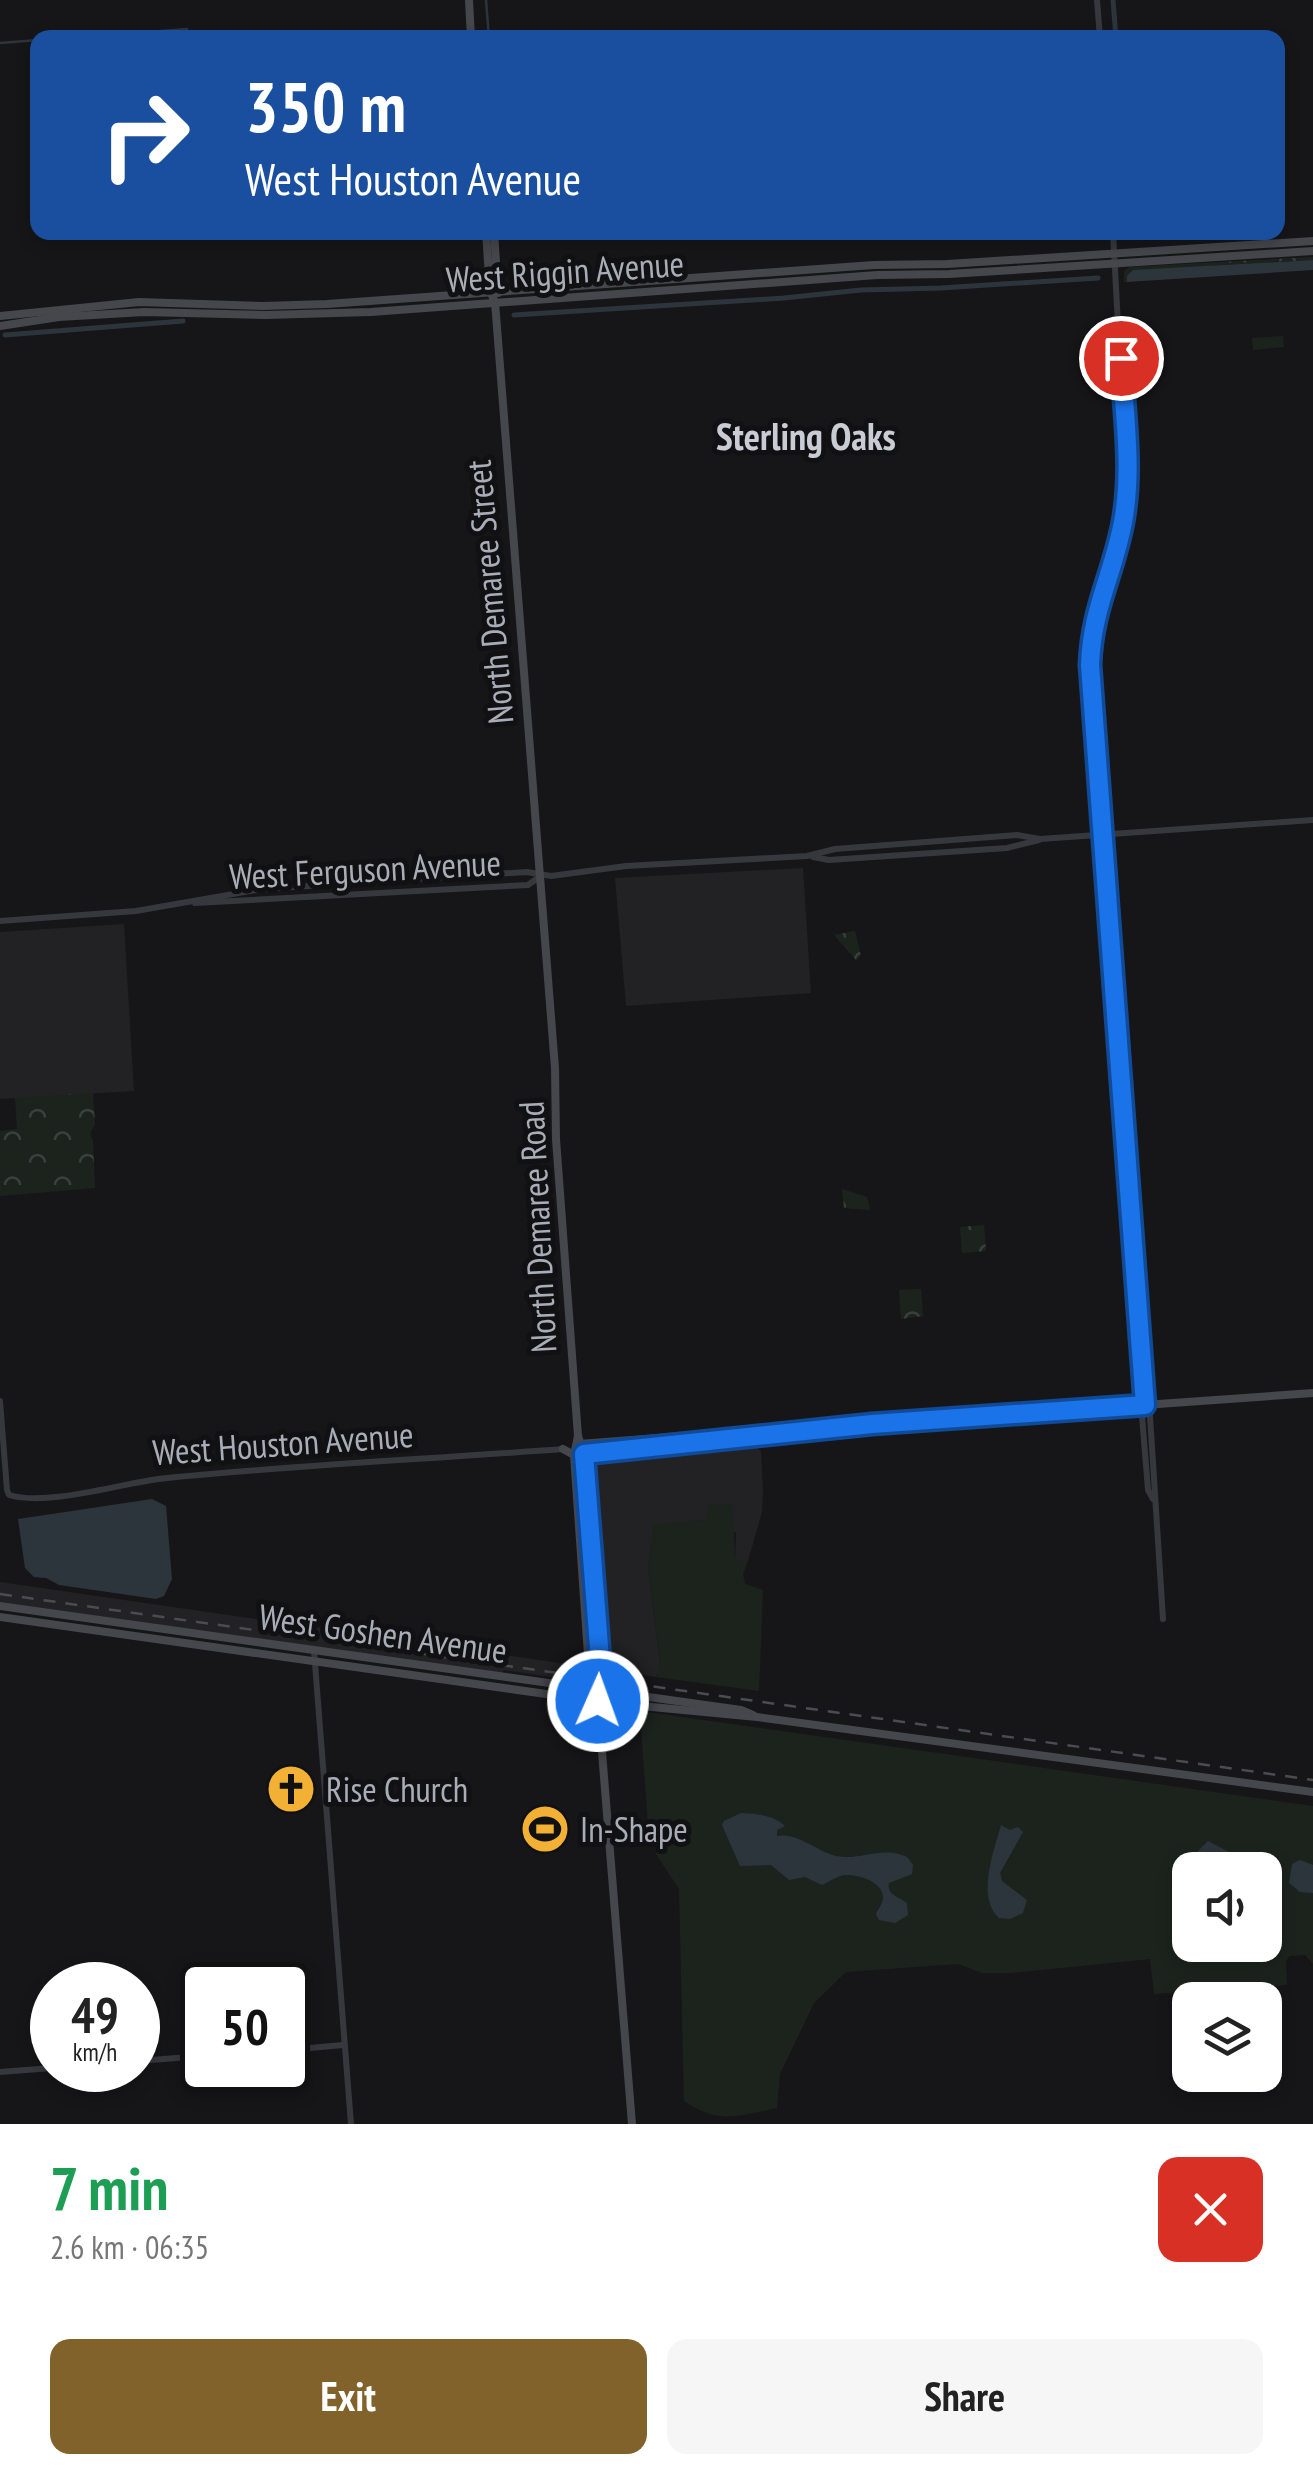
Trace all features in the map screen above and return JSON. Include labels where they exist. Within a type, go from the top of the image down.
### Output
[{"type":"main road","points":[[469,0],[471,30]]},
{"type":"main road","name":"North Demaree Street","points":[[487,240],[540,876]]},
{"type":"main road","name":"North Demaree Street","points":[[494,240],[494,291]]},
{"type":"main road","name":"West Riggin Avenue","points":[[0,326],[95,315],[314,309],[327,304],[874,265],[1313,241]]},
{"type":"main road","name":"West Riggin Avenue","points":[[0,316],[139,302],[371,312],[898,274],[1313,251]]},
{"type":"main road","points":[[898,274],[910,269],[954,269],[964,263]]},
{"type":"main road","points":[[562,298],[575,292],[598,290],[604,284]]},
{"type":"main road","name":"North Demaree Road","points":[[540,876],[556,1068],[556,1139],[579,1455],[582,1574],[590,1683],[597,1690]]},
{"type":"main road","name":"West Houston Avenue","points":[[579,1455],[684,1446],[693,1441],[1313,1393]]},
{"type":"main road","name":"West Houston Avenue","points":[[563,1449],[578,1442],[683,1436],[693,1441]]},
{"type":"main road","points":[[563,1449],[579,1455],[594,1583],[602,1685],[597,1690],[632,2124]]},
{"type":"main road","points":[[580,1529],[586,1538],[588,1577],[594,1583]]},
{"type":"main road","name":"West Goshen Avenue","points":[[0,1606],[598,1701],[757,1717],[1313,1792]]},
{"type":"main road","name":"West Goshen Avenue","points":[[0,1617],[597,1690],[741,1710],[757,1717]]},
{"type":"main road","points":[[82,1628],[97,1624],[124,1629],[142,1627]]},
{"type":"street","points":[[1097,0],[1099,30]]},
{"type":"street","points":[[1113,240],[1127,493],[1123,524],[1102,588],[1090,644],[1164,1619]]},
{"type":"street","name":"West Ferguson Avenue","points":[[0,921],[103,915],[282,888],[527,872],[540,876],[1018,835],[1040,839],[1313,820]]},
{"type":"street","name":"West Houston Avenue","points":[[0,1402],[9,1495],[18,1498],[73,1494],[164,1478],[563,1449]]},
{"type":"street","points":[[314,1656],[351,2124]]},
{"type":"street","points":[[310,2048],[344,2045]]},
{"type":"street","points":[[0,2072],[30,2070]]},
{"type":"shaded area","points":[[1313,260],[1313,270],[1127,282],[1133,270]]},
{"type":"shaded area","points":[[803,868],[811,993],[626,1006],[615,878]]},
{"type":"shaded area","points":[[124,924],[134,1091],[0,1099],[0,932]]},
{"type":"shaded area","points":[[754,1446],[761,1451],[762,1512],[748,1561],[735,1561],[736,1533],[709,1511],[706,1520],[654,1525],[648,1567],[660,1663],[656,1677],[610,1670],[594,1457]]},
{"type":"shaded area","points":[[152,1499],[166,1506],[172,1579],[164,1596],[156,1599],[59,1585],[34,1577],[25,1568],[18,1519]]},
{"type":"shaded area","points":[[0,1582],[580,1666],[580,1672],[577,1681],[504,1670],[502,1673],[457,1668],[0,1602]]},
{"type":"shaded area","points":[[741,1813],[776,1819],[785,1826],[777,1830],[777,1836],[792,1837],[836,1856],[889,1852],[907,1857],[913,1865],[912,1874],[889,1883],[889,1887],[891,1893],[907,1903],[908,1915],[895,1923],[879,1920],[876,1914],[882,1901],[880,1888],[857,1876],[845,1875],[822,1885],[805,1877],[789,1880],[771,1865],[740,1866],[722,1825]]},
{"type":"shaded area","points":[[1001,1825],[1010,1830],[1018,1827],[1023,1832],[1000,1873],[1002,1881],[1027,1900],[1023,1913],[1010,1919],[999,1918],[989,1898],[991,1860]]},
{"type":"shaded area","points":[[1208,1841],[1229,1852],[1198,1852]]},
{"type":"shaded area","points":[[1300,1860],[1313,1865],[1313,1893],[1300,1892],[1289,1883],[1292,1864]]},
{"type":"green space","points":[[1313,257],[1150,272],[1127,276],[1124,282],[1124,271],[1130,267]]},
{"type":"green space","points":[[1283,336],[1284,347],[1253,350],[1252,338]]},
{"type":"green space","points":[[855,931],[861,956],[856,960],[834,935]]},
{"type":"green space","points":[[93,1093],[95,1124],[90,1133],[95,1188],[0,1196],[0,1131],[17,1129],[15,1098]]},
{"type":"green space","points":[[842,1189],[867,1197],[870,1210],[844,1208]]},
{"type":"green space","points":[[984,1225],[986,1251],[962,1253],[960,1227]]},
{"type":"green space","points":[[921,1289],[923,1316],[901,1319],[899,1290]]},
{"type":"green space","points":[[733,1504],[735,1560],[748,1561],[743,1574],[745,1584],[763,1590],[759,1691],[656,1677],[660,1662],[648,1567],[654,1524],[706,1520],[709,1505]]},
{"type":"green space","points":[[640,1711],[1313,1806],[1313,1964],[1305,1955],[1290,1956],[1286,1961],[1287,1985],[1172,1982],[1172,1993],[1154,1994],[1150,1959],[1010,1973],[982,1973],[958,1964],[846,1972],[814,2003],[780,2074],[777,2108],[717,2116],[684,2101],[679,1889],[656,1854],[648,1826]]},
{"type":"waterway","points":[[486,0],[488,30]]},
{"type":"waterway","points":[[1113,0],[1115,30]]},
{"type":"waterway","points":[[174,30],[187,30]]},
{"type":"waterway","points":[[0,43],[30,41]]},
{"type":"waterway","points":[[514,315],[861,290],[1098,278]]},
{"type":"waterway","points":[[5,335],[183,321]]},
{"type":"railway","points":[[0,1594],[1313,1780]]},
{"type":"place","name":"Rise Church","points":[[291,1789]]},
{"type":"place","name":"In-Shape","points":[[545,1829]]},
{"type":"district","name":"Sterling Oaks","points":[[806,435]]},
{"type":"route","points":[[598,1701],[597,1690],[602,1685],[584,1454],[872,1424],[1145,1405],[1090,665],[1092,630],[1123,524],[1127,493],[1121,358]]}]
